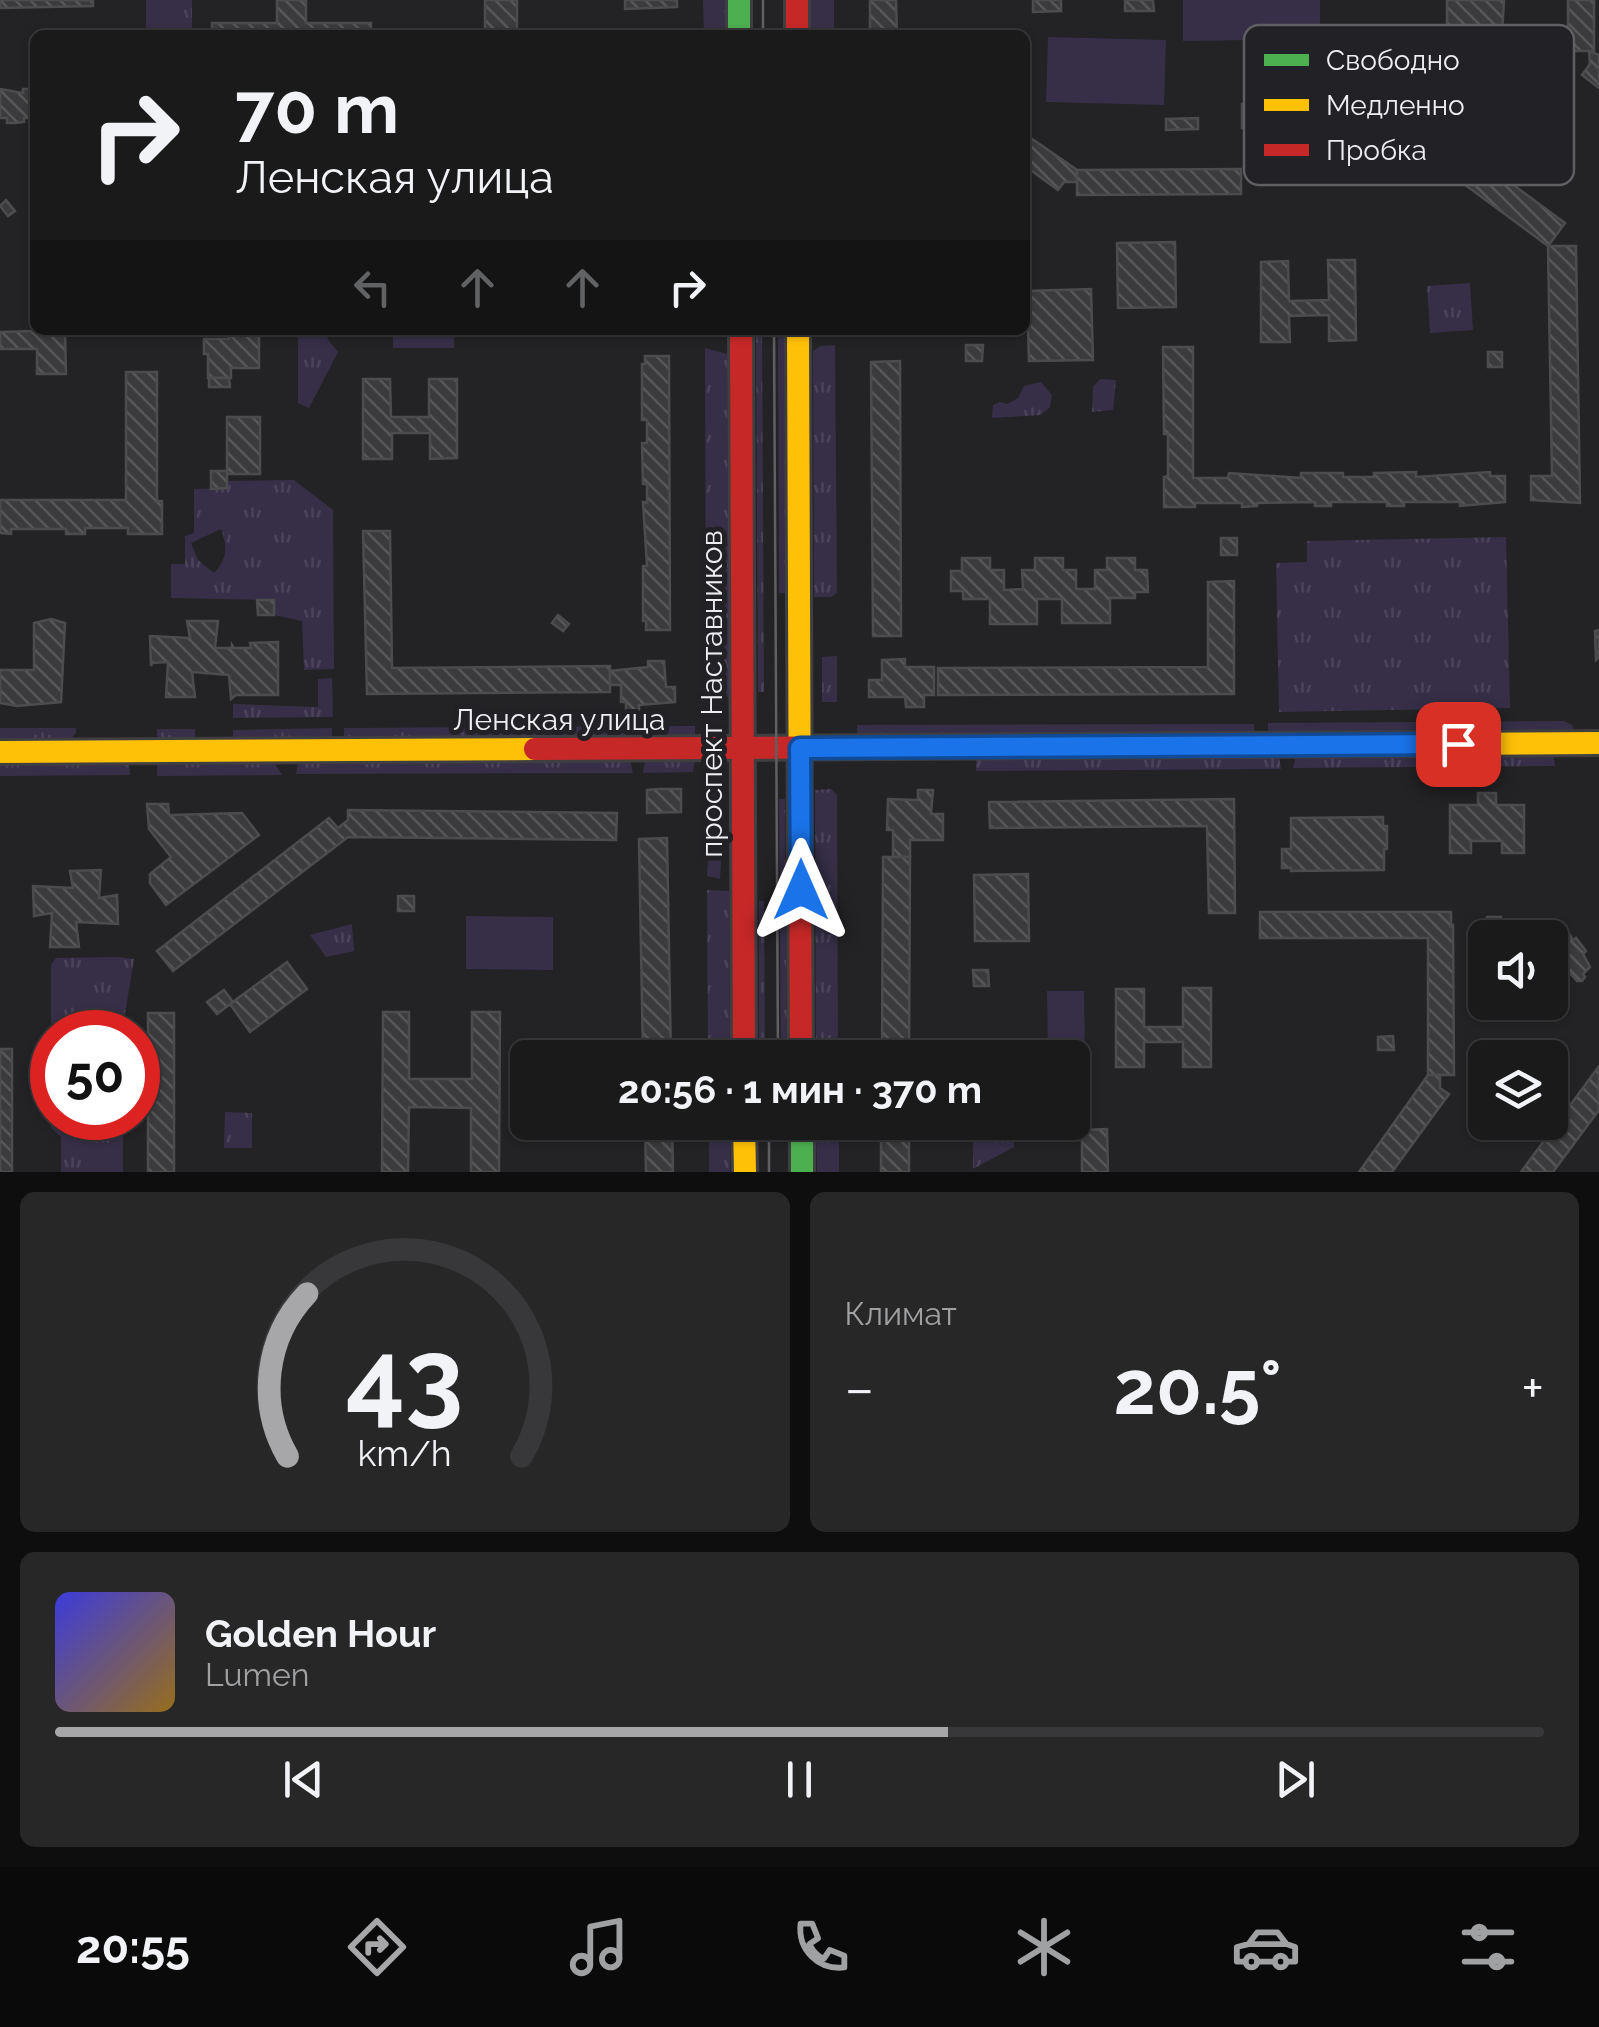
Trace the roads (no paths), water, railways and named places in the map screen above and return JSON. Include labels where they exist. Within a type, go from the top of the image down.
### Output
[{"type":"main road","points":[[739,0],[739,30]]},
{"type":"main road","points":[[797,0],[797,30]]},
{"type":"main road","name":"проспект Наставников","points":[[740,335],[744,1040]]},
{"type":"main road","points":[[798,335],[802,1040]]},
{"type":"main road","name":"Ленская улица","points":[[0,752],[1599,743]]},
{"type":"main road","points":[[744,1140],[744,1172]]},
{"type":"main road","points":[[802,1140],[802,1172]]},
{"type":"tram line","points":[[763,0],[763,30]]},
{"type":"tram line","points":[[774,335],[778,1040]]},
{"type":"tram line","points":[[769,1140],[769,1172]]}]
